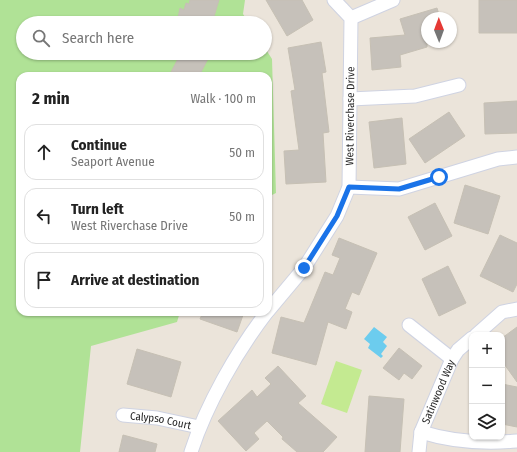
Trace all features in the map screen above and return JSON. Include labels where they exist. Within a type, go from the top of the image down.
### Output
[{"type":"street","points":[[334,0],[351,18],[393,0]]},
{"type":"street","name":"West Riverchase Drive","points":[[272,306],[304,268],[337,216],[349,187],[351,18]]},
{"type":"street","points":[[350,99],[415,96],[458,86]]},
{"type":"street","points":[[349,187],[399,189],[498,159],[517,157]]},
{"type":"street","points":[[479,332],[502,312],[517,309]]},
{"type":"street","name":"West Riverchase Drive","points":[[191,452],[199,427],[241,349],[264,316]]},
{"type":"street","points":[[409,325],[452,359]]},
{"type":"street","name":"Satinwood Way","points":[[419,452],[421,432],[452,359],[458,350],[469,341]]},
{"type":"street","name":"Calypso Court","points":[[123,415],[156,418],[199,427]]},
{"type":"street","points":[[421,432],[445,440],[490,443],[517,441]]},
{"type":"green space","points":[[0,0],[245,0],[243,14],[244,16],[16,16],[16,60],[272,59],[276,193],[272,195],[272,72],[16,72],[16,316],[179,316],[177,322],[91,346],[80,452],[0,452]]},
{"type":"green space","points":[[336,361],[362,370],[347,413],[321,404]]},
{"type":"water","points":[[374,327],[387,337],[383,342],[387,346],[381,354],[383,356],[381,358],[368,348],[370,344],[364,339]]},
{"type":"building","points":[[190,0],[219,0],[214,16],[178,16],[180,8],[184,10],[186,3],[189,4]]},
{"type":"building","points":[[266,0],[302,0],[313,20],[287,36]]},
{"type":"building","points":[[479,0],[517,0],[517,33],[479,33]]},
{"type":"building","points":[[437,8],[438,12],[424,12]]},
{"type":"building","points":[[421,13],[421,48],[424,48],[400,55],[401,67],[372,70],[370,38],[405,35],[400,19]]},
{"type":"building","points":[[321,42],[326,72],[322,73],[329,132],[323,133],[326,182],[286,184],[284,151],[299,150],[291,91],[295,90],[288,48]]},
{"type":"building","points":[[177,60],[207,60],[201,72],[171,72]]},
{"type":"building","points":[[517,101],[517,133],[485,134],[484,103]]},
{"type":"building","points":[[449,112],[465,136],[425,163],[409,139]]},
{"type":"building","points":[[402,118],[406,164],[374,168],[369,122]]},
{"type":"building","points":[[465,185],[500,196],[488,234],[454,223]]},
{"type":"building","points":[[435,203],[452,236],[425,250],[408,217]]},
{"type":"building","points":[[500,235],[517,243],[517,284],[513,292],[480,276]]},
{"type":"building","points":[[339,238],[377,253],[359,295],[352,292],[345,309],[352,312],[346,329],[328,322],[316,365],[272,353],[281,317],[304,323],[325,272],[333,275],[340,258],[332,255]]},
{"type":"building","points":[[448,266],[466,303],[439,316],[422,279]]},
{"type":"building","points":[[201,316],[243,316],[237,332],[200,319]]},
{"type":"building","points":[[517,327],[517,382],[505,365],[505,336]]},
{"type":"building","points":[[399,348],[422,366],[412,379],[404,373],[399,380],[383,368]]},
{"type":"building","points":[[137,349],[181,362],[171,397],[127,384]]},
{"type":"building","points":[[278,366],[306,396],[298,403],[337,437],[323,452],[297,452],[282,439],[283,437],[267,421],[254,433],[259,439],[246,451],[218,421],[252,390],[257,397],[271,384],[265,378]]},
{"type":"building","points":[[505,385],[517,387],[517,427],[505,425]]},
{"type":"building","points":[[369,396],[404,399],[400,452],[365,452]]},
{"type":"building","points":[[123,435],[157,444],[155,452],[119,452]]},
{"type":"route","points":[[304,268],[337,216],[349,187],[399,189],[439,177]]}]
